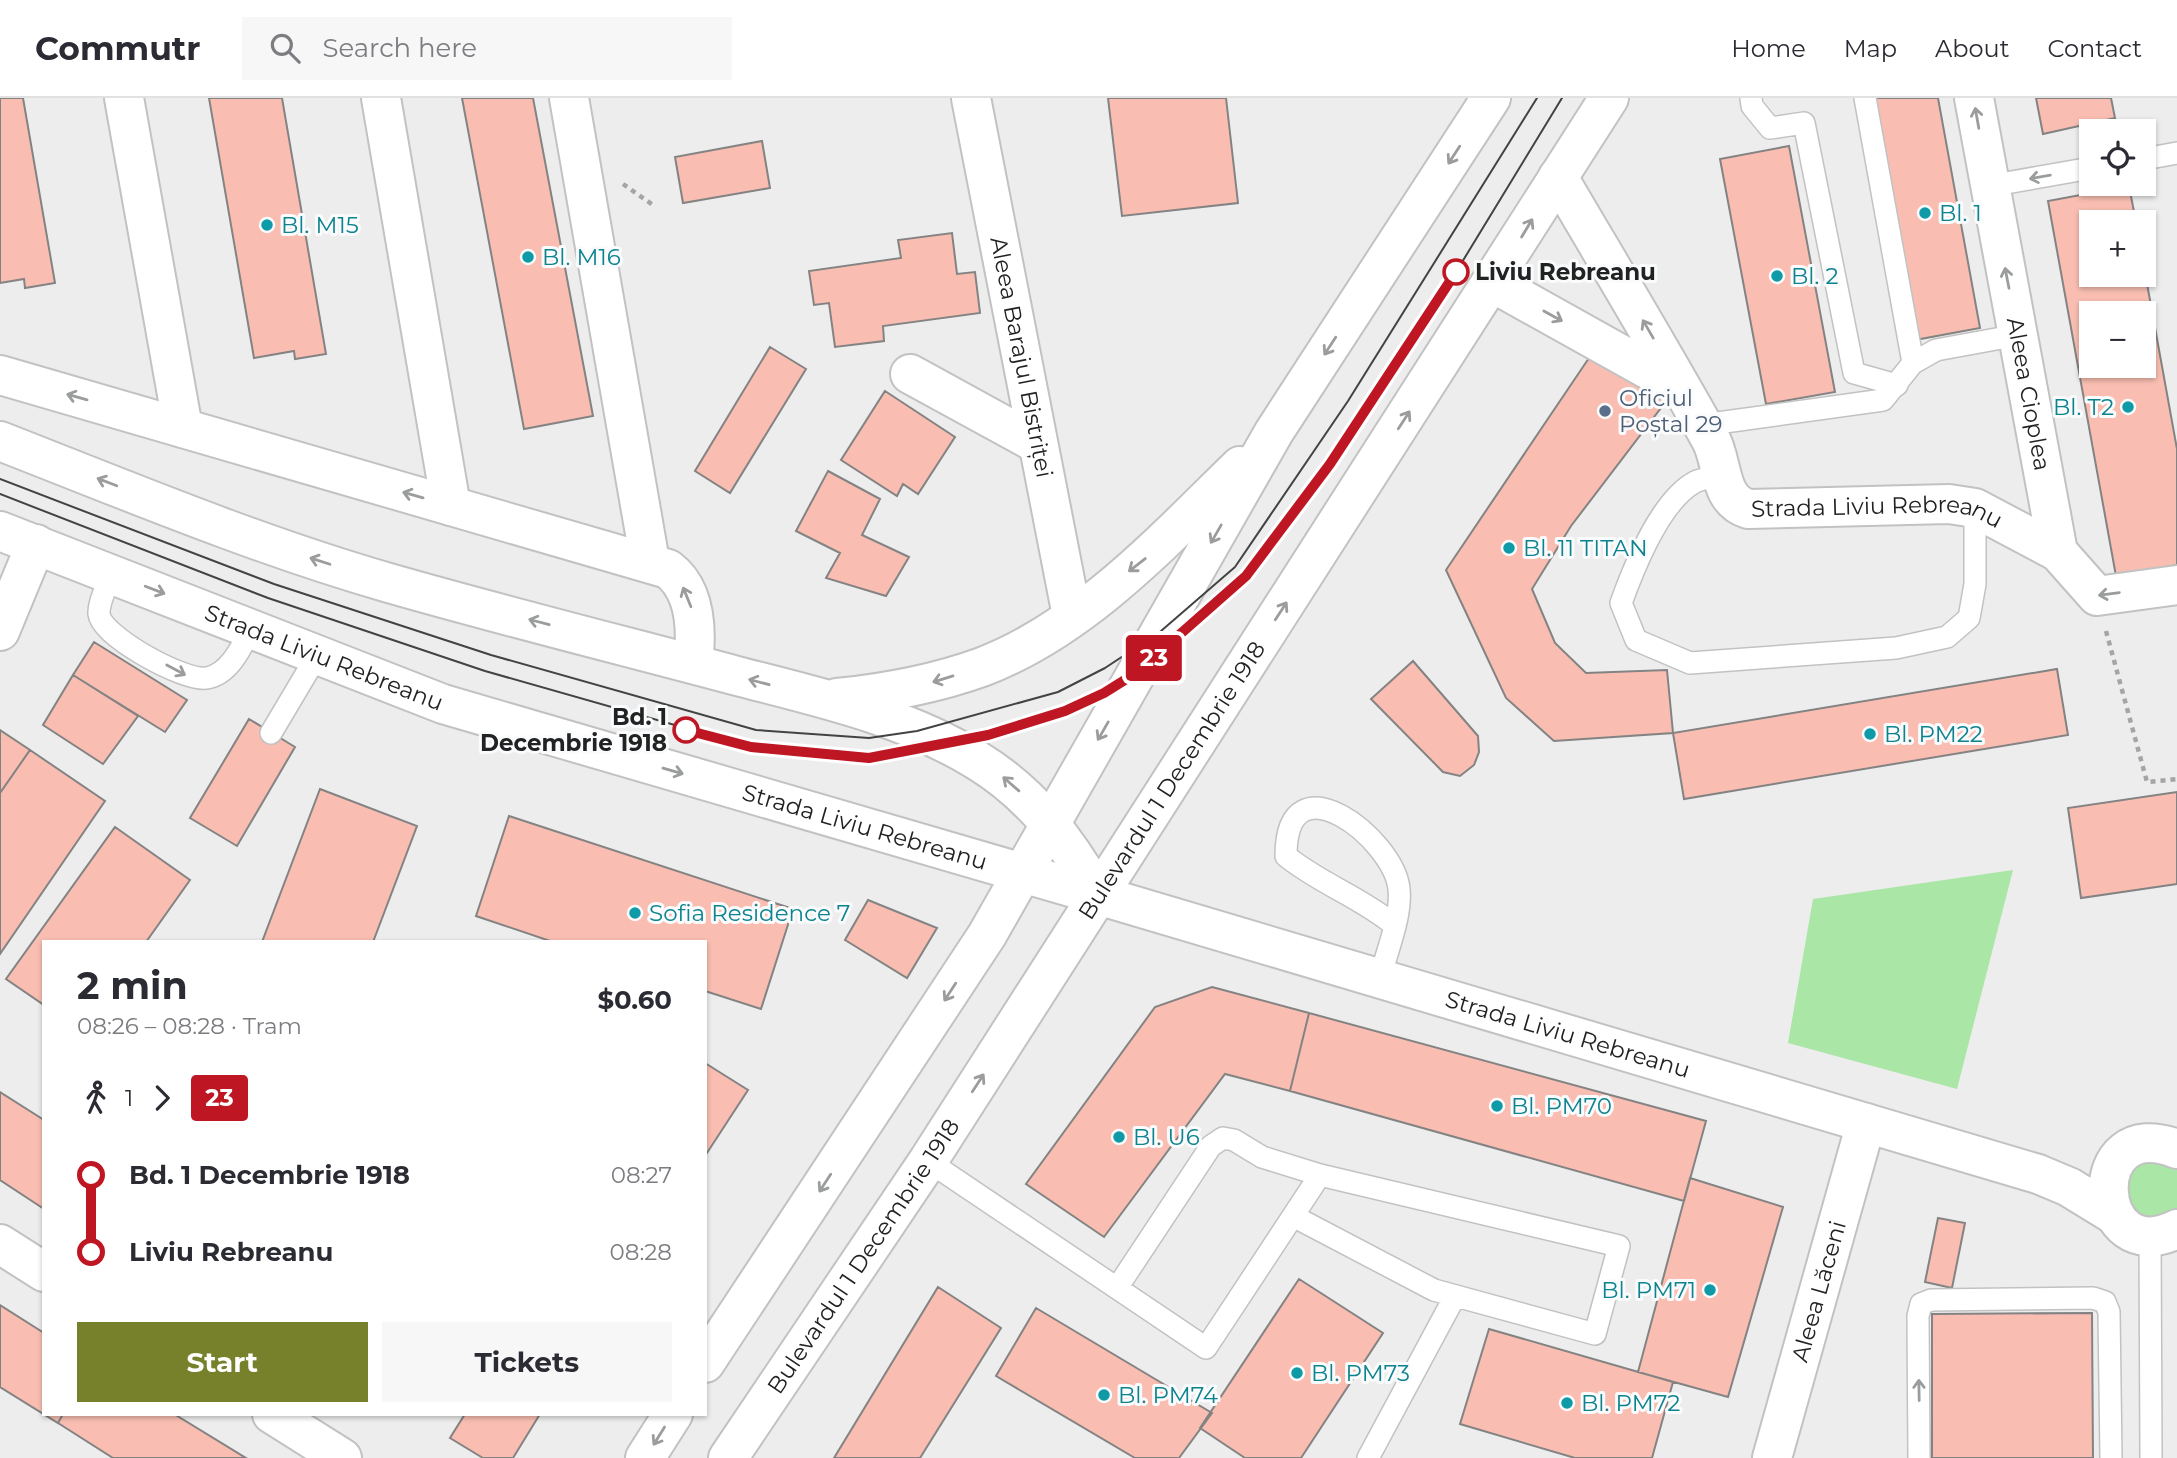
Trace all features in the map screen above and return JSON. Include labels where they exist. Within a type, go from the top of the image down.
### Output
[{"type":"street","points":[[124,98],[183,428]]},
{"type":"street","points":[[381,98],[451,506]]},
{"type":"street","points":[[569,98],[650,562]]},
{"type":"street","name":"Aleea Barajul Bistriței","points":[[971,98],[1036,443],[1072,616]]},
{"type":"street","points":[[707,1360],[980,946],[1274,432],[1491,98]]},
{"type":"street","name":"Bulevardul 1 Decembrie 1918","points":[[728,1458],[928,1161],[1493,283],[1609,98]]},
{"type":"street","name":"Aleea Cioplea","points":[[1974,98],[2058,552]]},
{"type":"street","name":"Strada Liviu Rebreanu","points":[[1558,177],[1714,443],[1727,494],[1735,505],[1748,509],[1949,505],[1975,508],[2058,552]]},
{"type":"street","points":[[1493,283],[1682,388]]},
{"type":"street","points":[[910,374],[1036,443]]},
{"type":"street","points":[[0,375],[650,562],[678,576],[683,587],[694,623],[693,664]]},
{"type":"street","points":[[825,699],[876,694],[936,682],[972,670],[1028,644],[1072,616],[1147,557],[1274,432]]},
{"type":"street","points":[[0,441],[195,516],[342,568],[825,699],[917,732],[975,758],[1003,777],[1051,823],[1077,858],[1098,895]]},
{"type":"street","name":"Strada Liviu Rebreanu","points":[[0,531],[252,627],[443,704],[2038,1174],[2069,1187],[2113,1214],[2129,1230],[2163,1232]]},
{"type":"street","points":[[0,631],[36,544]]},
{"type":"street","points":[[2058,552],[2097,596],[2177,585]]},
{"type":"street","name":"Aleea Lăceni","points":[[1772,1458],[1866,1123]]},
{"type":"street","points":[[2113,1214],[2106,1187],[2116,1161],[2138,1145],[2151,1143],[2177,1150]]},
{"type":"street","name":"Strada Liviu Rebreanu","points":[[2038,1174],[2116,1161]]},
{"type":"street","points":[[0,1244],[42,1271]]},
{"type":"street","points":[[275,1416],[342,1458]]},
{"type":"street","points":[[645,1458],[672,1416]]},
{"type":"lane","points":[[1751,98],[1752,106],[1770,128],[1804,123],[1854,373],[1898,385]]},
{"type":"lane","points":[[1865,98],[1913,363]]},
{"type":"lane","points":[[2156,157],[2177,153]]},
{"type":"lane","points":[[1989,186],[2079,170]]},
{"type":"lane","points":[[1703,425],[1883,400],[1898,385],[1913,363],[1936,350],[2018,335]]},
{"type":"lane","points":[[1722,476],[1697,481],[1677,496],[1635,562],[1621,603],[1636,640],[1690,663],[1896,648],[1947,637],[1969,618],[1975,584],[1975,508]]},
{"type":"lane","points":[[111,572],[99,613],[106,630],[187,676],[205,679],[221,672],[239,652],[252,627]]},
{"type":"lane","points":[[271,733],[318,654]]},
{"type":"lane","points":[[1380,979],[1393,924],[1399,890],[1396,879],[1366,832],[1319,806],[1305,808],[1296,818],[1286,841],[1286,856],[1298,866],[1366,902],[1393,924]]},
{"type":"lane","points":[[1116,1288],[1215,1141],[1223,1138],[1234,1140],[1262,1157],[1320,1175],[1619,1246],[1595,1335],[1454,1298],[1415,1282],[1293,1216]]},
{"type":"lane","points":[[928,1161],[1206,1348],[1320,1175]]},
{"type":"lane","points":[[2151,1458],[2163,1232]]},
{"type":"lane","points":[[1368,1458],[1454,1298]]},
{"type":"lane","points":[[1919,1458],[1918,1316],[1921,1304],[1931,1300],[2053,1306],[2093,1298],[2105,1302],[2109,1312],[2111,1458]]},
{"type":"path","points":[[2097,596],[2147,782],[2177,779]]},
{"type":"green space","points":[[2013,870],[1957,1089],[1788,1043],[1813,899]]},
{"type":"green space","points":[[2135,1160],[2177,1162],[2177,1215],[2166,1222],[2133,1216],[2121,1177]]},
{"type":"building","points":[[0,98],[23,98],[55,283],[25,288],[24,279],[0,283]]},
{"type":"building","name":"Bl. M15","points":[[209,98],[282,98],[326,354],[295,359],[294,351],[254,358]]},
{"type":"building","name":"Bl. M16","points":[[462,98],[533,98],[593,416],[524,429]]},
{"type":"building","points":[[1108,98],[1226,98],[1238,203],[1122,216]]},
{"type":"building","name":"Bl. 1","points":[[1870,98],[1938,98],[1980,328],[1915,340]]},
{"type":"building","points":[[2036,98],[2111,98],[2115,118],[2079,119],[2079,126],[2043,134]]},
{"type":"building","points":[[762,141],[770,188],[683,203],[675,157]]},
{"type":"building","name":"Bl. 2","points":[[1789,146],[1835,392],[1766,404],[1720,159]]},
{"type":"building","name":"Bl. T2","points":[[2079,195],[2131,196],[2134,210],[2079,210],[2079,287],[2148,287],[2150,301],[2079,301],[2079,372],[2048,201]]},
{"type":"building","points":[[952,233],[957,274],[975,272],[980,313],[883,326],[884,341],[835,347],[829,303],[814,305],[809,271],[901,258],[898,240]]},
{"type":"building","name":"Bl. T2","points":[[2156,333],[2177,449],[2177,565],[2116,576],[2080,378],[2156,378]]},
{"type":"building","points":[[770,347],[806,369],[730,493],[695,471]]},
{"type":"building","name":"Bl. 11 TITAN","points":[[1593,352],[1667,400],[1571,526],[1532,589],[1555,643],[1586,673],[1667,670],[1673,733],[1554,741],[1506,698],[1446,570]]},
{"type":"building","points":[[885,391],[955,437],[918,494],[903,484],[897,496],[841,460]]},
{"type":"building","points":[[828,471],[880,499],[862,535],[909,557],[886,596],[826,578],[840,553],[796,531]]},
{"type":"building","points":[[94,642],[187,700],[165,732],[73,675]]},
{"type":"building","points":[[1413,661],[1478,736],[1479,752],[1474,765],[1460,776],[1443,772],[1371,699]]},
{"type":"building","name":"Bl. PM22","points":[[2057,669],[2068,735],[1684,799],[1673,733]]},
{"type":"building","points":[[73,675],[138,716],[103,764],[43,725]]},
{"type":"building","points":[[249,719],[295,747],[237,846],[190,818]]},
{"type":"building","points":[[0,730],[30,750],[0,793]]},
{"type":"building","points":[[30,750],[105,801],[0,954],[0,793]]},
{"type":"building","points":[[320,789],[417,826],[374,940],[263,940]]},
{"type":"building","points":[[2177,792],[2177,884],[2081,898],[2068,808]]},
{"type":"building","name":"Sofia Residence 7","points":[[509,816],[793,909],[761,1009],[707,992],[707,940],[547,940],[476,916]]},
{"type":"building","points":[[115,827],[190,880],[147,940],[42,940],[42,1004],[6,979]]},
{"type":"building","points":[[868,900],[937,928],[907,978],[845,940]]},
{"type":"building","name":"Bl. U6","points":[[1212,987],[1309,1013],[1290,1091],[1225,1074],[1104,1237],[1026,1184],[1155,1007]]},
{"type":"building","name":"Bl. PM70","points":[[1309,1013],[1706,1121],[1684,1201],[1290,1091]]},
{"type":"building","points":[[707,1064],[748,1090],[707,1153]]},
{"type":"building","points":[[0,1092],[42,1119],[42,1208],[0,1180]]},
{"type":"building","name":"Bl. PM71","points":[[1690,1178],[1783,1207],[1728,1397],[1638,1372]]},
{"type":"building","points":[[1938,1218],[1965,1223],[1952,1288],[1925,1282]]},
{"type":"building","name":"Bl. PM73","points":[[1299,1279],[1383,1333],[1301,1458],[1245,1458],[1200,1428]]},
{"type":"building","points":[[938,1287],[1001,1328],[920,1458],[834,1458]]},
{"type":"building","points":[[0,1305],[42,1332],[42,1413],[0,1387]]},
{"type":"building","name":"Bl. PM74","points":[[1036,1308],[1212,1413],[1179,1458],[1135,1458],[996,1376]]},
{"type":"building","points":[[2092,1313],[2093,1458],[1932,1458],[1932,1314]]},
{"type":"building","name":"Bl. PM72","points":[[1489,1329],[1673,1382],[1652,1458],[1575,1458],[1460,1424]]},
{"type":"building","points":[[47,1416],[62,1416],[58,1423]]},
{"type":"building","points":[[62,1416],[177,1416],[246,1458],[113,1458],[58,1423]]},
{"type":"building","points":[[464,1416],[539,1416],[513,1458],[483,1458],[450,1438]]},
{"type":"tram line","points":[[0,479],[274,584],[491,655],[756,730],[869,738],[917,731],[1058,692],[1105,668],[1161,631],[1235,567],[1348,401],[1537,98]]},
{"type":"tram line","points":[[0,494],[268,598],[485,671],[752,747],[869,758],[988,735],[1065,711],[1104,693],[1136,673],[1246,576],[1330,464],[1456,272],[1562,98]]},
{"type":"tram line","name":"23","points":[[686,730],[751,747],[869,758],[988,735],[1065,711],[1104,693],[1136,673],[1246,576],[1330,464],[1456,272]]},
{"type":"place","name":"Bl. 1","points":[[1925,213]]},
{"type":"place","name":"Bl. M15","points":[[267,225]]},
{"type":"place","name":"Bl. M16","points":[[528,257]]},
{"type":"place","name":"Liviu Rebreanu","points":[[1456,272]]},
{"type":"place","name":"Bl. 2","points":[[1777,276]]},
{"type":"place","name":"Bl. T2","points":[[2128,407]]},
{"type":"place","name":"Oficiul Poștal 29","points":[[1605,411]]},
{"type":"place","name":"Bl. 11 TITAN","points":[[1509,548]]},
{"type":"place","name":"Bd. 1 Decembrie 1918","points":[[686,730]]},
{"type":"place","name":"Bl. PM22","points":[[1870,734]]},
{"type":"place","name":"Sofia Residence 7","points":[[635,913]]},
{"type":"place","name":"Bl. PM70","points":[[1497,1106]]},
{"type":"place","name":"Bl. U6","points":[[1119,1137]]},
{"type":"place","name":"Bl. PM71","points":[[1710,1290]]},
{"type":"place","name":"Bl. PM73","points":[[1297,1373]]},
{"type":"place","name":"Bl. PM74","points":[[1104,1395]]},
{"type":"place","name":"Bl. PM72","points":[[1567,1403]]}]
